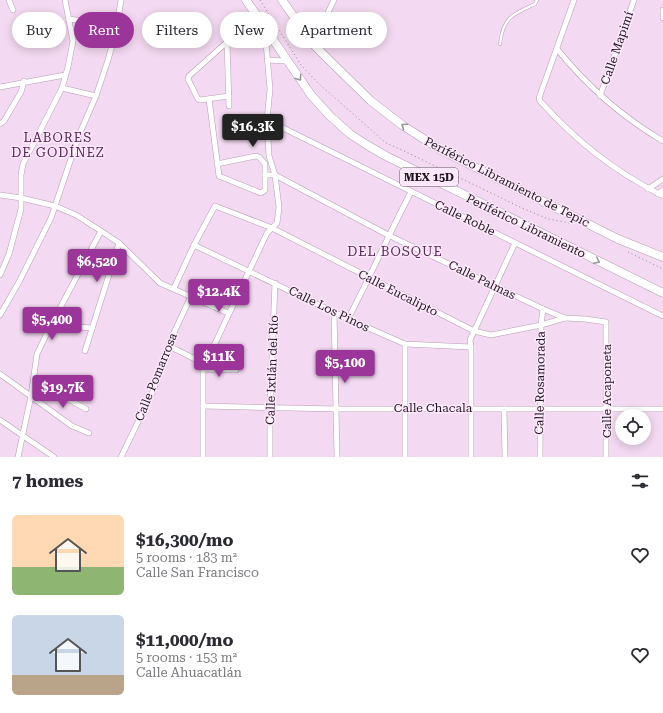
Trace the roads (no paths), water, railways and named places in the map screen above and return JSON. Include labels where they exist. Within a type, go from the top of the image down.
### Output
[{"type":"highway","name":"Periférico Libramiento","points":[[246,0],[254,12]]},
{"type":"highway","name":"Periférico Libramiento de Tepic","points":[[282,0],[290,12]]},
{"type":"highway","name":"Periférico Libramiento","points":[[278,48],[311,94],[330,116],[367,145],[393,160],[663,293]]},
{"type":"highway","name":"Periférico Libramiento de Tepic","points":[[317,48],[371,101],[402,125],[441,150],[618,239],[663,257]]},
{"type":"street","points":[[9,0],[13,10]]},
{"type":"street","points":[[0,276],[9,254],[21,209],[20,175],[23,164],[62,88],[73,46],[65,0]]},
{"type":"street","points":[[119,12],[121,0]]},
{"type":"street","points":[[328,12],[334,0]]},
{"type":"street","points":[[574,0],[539,98],[540,101],[555,118],[600,158],[624,175],[648,189],[660,195],[663,190]]},
{"type":"street","name":"Calle Mapimí","points":[[600,96],[634,0]]},
{"type":"street","points":[[663,10],[663,18]]},
{"type":"street","points":[[69,19],[74,20]]},
{"type":"street","points":[[0,315],[19,282],[51,218],[79,135],[96,96],[111,48]]},
{"type":"street","points":[[220,48],[189,76],[188,79],[198,99],[200,100],[209,100],[229,96]]},
{"type":"street","points":[[227,48],[229,106]]},
{"type":"street","points":[[203,457],[202,406],[204,366],[267,233],[276,223],[279,208],[275,175],[269,156],[267,120],[270,89],[267,48]]},
{"type":"street","points":[[557,50],[571,67],[600,96],[640,128],[663,141]]},
{"type":"street","points":[[268,60],[287,61]]},
{"type":"street","points":[[0,87],[65,75]]},
{"type":"street","points":[[0,124],[4,121],[21,92],[24,82]]},
{"type":"street","points":[[62,88],[96,96]]},
{"type":"street","points":[[209,100],[217,164],[219,176],[261,193],[265,190],[264,162],[256,156],[217,164]]},
{"type":"street","name":"Calle Roble","points":[[267,120],[663,316]]},
{"type":"street","points":[[265,174],[275,175]]},
{"type":"street","name":"Calle Palmas","points":[[275,175],[388,235],[543,309],[565,318],[604,321],[607,325]]},
{"type":"street","points":[[648,189],[663,178]]},
{"type":"street","points":[[348,319],[369,278],[388,235],[411,192]]},
{"type":"street","points":[[0,195],[55,206],[76,215],[119,243],[160,283],[228,313]]},
{"type":"street","name":"Calle Eucalipto","points":[[194,245],[215,206],[272,228],[474,331],[492,335],[541,325],[565,318]]},
{"type":"street","points":[[18,457],[34,380],[37,354],[102,231]]},
{"type":"street","points":[[85,351],[119,243]]},
{"type":"street","points":[[471,457],[470,340],[515,243]]},
{"type":"street","points":[[174,288],[194,245]]},
{"type":"street","name":"Calle Los Pinos","points":[[194,245],[348,319],[405,344],[471,347]]},
{"type":"street","name":"Calle Ixtlán del Río","points":[[270,457],[270,408],[275,283]]},
{"type":"street","name":"Calle Pomarrosa","points":[[121,457],[153,391],[172,337],[191,296]]},
{"type":"street","name":"Calle Rosamorada","points":[[540,457],[541,325],[543,309]]},
{"type":"street","points":[[334,312],[337,457]]},
{"type":"street","points":[[51,325],[92,328]]},
{"type":"street","name":"Calle Acaponeta","points":[[606,457],[607,325]]},
{"type":"street","points":[[404,457],[405,344]]},
{"type":"street","points":[[169,346],[204,366],[236,370]]},
{"type":"street","points":[[0,374],[72,426],[89,433]]},
{"type":"street","points":[[34,380],[86,409]]},
{"type":"street","name":"Calle Chacala","points":[[202,406],[337,409],[663,409]]},
{"type":"street","points":[[504,409],[505,457]]},
{"type":"street","points":[[0,420],[54,457]]},
{"type":"lane","points":[[500,44],[506,22],[515,13],[535,4],[537,0]]},
{"type":"district","name":"LABORES DE GODÍNEZ","points":[[58,144]]},
{"type":"district","name":"DEL BOSQUE","points":[[395,251]]}]
